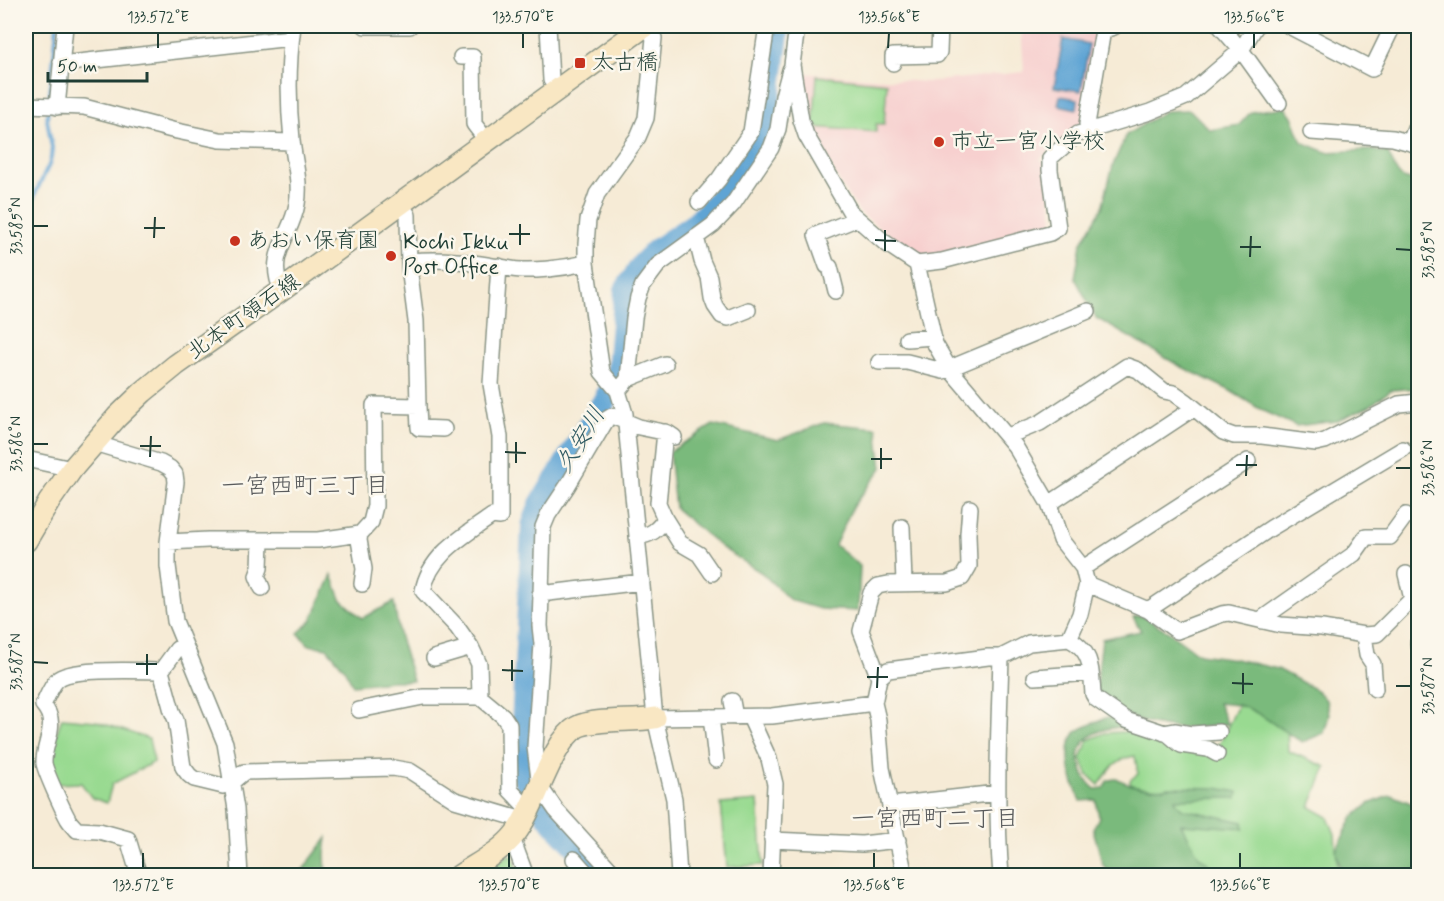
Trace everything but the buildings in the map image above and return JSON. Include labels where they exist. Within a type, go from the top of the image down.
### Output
[{"type":"main road","name":"北本町領石線","points":[[26,541],[72,469],[143,392],[176,365],[646,26]]},
{"type":"main road","points":[[459,876],[499,849],[521,823],[566,737],[578,727],[587,723],[639,721],[655,718]]},
{"type":"street","points":[[52,106],[61,62],[65,26]]},
{"type":"street","points":[[365,26],[410,26]]},
{"type":"street","points":[[548,26],[551,80],[559,88]]},
{"type":"street","points":[[623,385],[602,372],[586,263],[588,220],[597,194],[638,137],[646,118],[654,38],[646,26]]},
{"type":"street","points":[[699,202],[719,179],[751,132],[767,26]]},
{"type":"street","points":[[679,876],[674,799],[655,718],[623,385],[635,314],[643,285],[652,271],[713,225],[733,204],[771,148],[778,129],[783,96],[792,65],[796,26]]},
{"type":"street","points":[[892,63],[893,56],[938,55],[940,26]]},
{"type":"street","points":[[1221,26],[1279,103]]},
{"type":"street","points":[[792,65],[801,120],[806,135],[851,213],[884,242],[917,264],[942,261],[1050,233],[1058,228],[1050,158],[1078,134],[1150,112],[1186,97],[1241,50],[1256,26]]},
{"type":"street","points":[[1289,26],[1372,69],[1393,26]]},
{"type":"street","points":[[1088,130],[1087,124],[1103,30],[1114,27]]},
{"type":"street","points":[[61,62],[82,62],[292,32],[289,64],[292,142],[298,169],[298,196],[296,212],[281,243],[276,266],[276,279],[282,290]]},
{"type":"street","points":[[461,57],[473,57],[474,124],[487,141]]},
{"type":"street","points":[[26,105],[84,107],[220,140],[292,142]]},
{"type":"street","points":[[1311,132],[1393,138],[1414,144],[1419,121]]},
{"type":"street","points":[[400,204],[408,215],[408,261],[416,321],[419,428],[444,429]]},
{"type":"street","points":[[836,291],[830,267],[826,266],[816,234],[851,221],[855,217]]},
{"type":"street","points":[[696,237],[709,277],[712,298],[722,316],[728,318],[748,310]]},
{"type":"street","points":[[408,261],[459,260],[507,269],[561,268],[586,263]]},
{"type":"street","points":[[917,264],[933,337],[949,368],[1008,436],[1049,504],[1060,540],[1083,568],[1087,584],[1080,614],[1069,639]]},
{"type":"street","points":[[499,266],[491,384],[500,437],[500,517],[492,516],[445,550],[425,579],[423,591],[457,627],[471,647],[479,664],[480,697],[509,725],[510,790],[521,823],[526,876]]},
{"type":"street","points":[[635,314],[643,313],[658,280]]},
{"type":"street","points":[[879,362],[907,362],[943,371],[1088,311]]},
{"type":"street","points":[[907,339],[933,337]]},
{"type":"street","points":[[623,385],[665,364]]},
{"type":"street","points":[[1008,436],[1041,423],[1127,366],[1137,370],[1164,391],[1174,393],[1223,432],[1234,436],[1262,436],[1316,443],[1325,441],[1399,404],[1419,402]]},
{"type":"street","points":[[362,584],[364,568],[358,540],[360,534],[371,522],[375,506],[374,405],[418,406]]},
{"type":"street","points":[[1049,504],[1194,408]]},
{"type":"street","points":[[616,876],[556,810],[540,787],[535,747],[542,644],[540,594],[542,539],[548,514],[607,419],[612,416],[639,427],[669,435],[658,503],[680,550],[699,554],[712,573]]},
{"type":"street","points":[[94,443],[160,463],[170,468],[175,474],[176,482],[168,542],[168,566],[176,621],[220,729],[232,782],[240,876]]},
{"type":"street","points":[[1148,610],[1271,528],[1403,449]]},
{"type":"street","points":[[26,459],[72,469]]},
{"type":"street","points":[[1083,568],[1248,461]]},
{"type":"street","points":[[905,876],[882,768],[878,720],[874,703],[879,678],[861,631],[874,589],[883,584],[947,583],[962,578],[969,566],[970,508]]},
{"type":"street","points":[[1262,621],[1263,618],[1354,554],[1366,537],[1390,537],[1406,515]]},
{"type":"street","points":[[638,536],[647,536],[666,519]]},
{"type":"street","points":[[902,528],[904,583]]},
{"type":"street","points":[[168,542],[318,540],[360,534]]},
{"type":"street","points":[[261,540],[260,568],[257,576],[262,588]]},
{"type":"street","points":[[1087,584],[1148,610],[1177,631],[1229,613],[1281,625],[1322,628],[1364,635],[1377,634],[1415,601],[1406,574]]},
{"type":"street","points":[[540,594],[642,582]]},
{"type":"street","points":[[1364,635],[1367,656],[1373,664],[1375,689]]},
{"type":"street","points":[[879,678],[888,670],[1001,657],[1029,644],[1069,639],[1087,655],[1093,694],[1096,699],[1126,720],[1164,733],[1181,745],[1208,749],[1217,754]]},
{"type":"street","points":[[161,671],[177,649],[184,644]]},
{"type":"street","points":[[435,658],[471,647]]},
{"type":"street","points":[[1001,657],[998,793],[1001,876]]},
{"type":"street","points":[[139,876],[128,839],[99,831],[77,830],[69,821],[44,763],[50,719],[48,710],[43,705],[58,679],[64,676],[105,670],[161,671]]},
{"type":"street","points":[[161,671],[171,711],[176,720],[183,767],[194,779],[223,786],[244,772],[393,768],[410,771],[455,800],[521,823]]},
{"type":"street","points":[[1035,676],[1091,673]]},
{"type":"street","points":[[359,710],[423,698],[480,697]]},
{"type":"street","points":[[655,718],[711,717],[739,712],[772,716],[874,703]]},
{"type":"street","points":[[739,712],[773,771],[775,784],[771,876]]},
{"type":"street","points":[[711,717],[716,760]]},
{"type":"street","points":[[1164,733],[1219,732]]},
{"type":"street","points":[[891,805],[998,793]]},
{"type":"street","points":[[772,840],[862,844],[898,840]]},
{"type":"street","points":[[574,859],[589,876]]},
{"type":"shaded area","name":"市立一宮小学校","points":[[1021,26],[1102,26],[1083,125],[1040,159],[1046,164],[1053,220],[1047,229],[945,256],[920,258],[860,213],[841,185],[823,149],[808,126],[801,73],[927,82],[1024,72]]},
{"type":"green space","points":[[817,76],[887,83],[884,124],[876,124],[876,132],[813,127]]},
{"type":"green space","points":[[1285,107],[1292,116],[1302,142],[1326,152],[1372,150],[1388,153],[1401,177],[1418,181],[1418,388],[1391,390],[1371,405],[1337,421],[1296,426],[1263,411],[1229,390],[1178,365],[1096,318],[1075,278],[1081,244],[1102,208],[1113,165],[1126,135],[1165,111],[1190,110],[1210,130],[1239,125],[1251,112]]},
{"type":"green space","points":[[824,423],[877,428],[882,468],[853,506],[835,545],[860,566],[858,611],[820,609],[790,600],[762,573],[722,548],[675,508],[669,452],[713,425],[778,440]]},
{"type":"green space","points":[[332,575],[341,599],[362,618],[394,602],[399,634],[413,681],[353,685],[343,667],[327,648],[309,645],[298,633],[311,621]]},
{"type":"green space","points":[[1141,615],[1199,654],[1235,659],[1278,669],[1318,691],[1326,700],[1329,715],[1324,733],[1303,742],[1257,713],[1232,704],[1218,703],[1227,724],[1188,728],[1150,724],[1121,712],[1096,689],[1102,639],[1141,631],[1133,617]]},
{"type":"green space","points":[[1240,701],[1287,726],[1288,751],[1326,767],[1310,807],[1328,817],[1335,834],[1338,875],[1222,876],[1207,871],[1185,842],[1179,809],[1131,788],[1130,780],[1138,774],[1135,756],[1122,759],[1114,765],[1099,785],[1088,775],[1081,759],[1088,740],[1105,733],[1149,730],[1213,757]]},
{"type":"green space","points":[[62,718],[96,721],[149,739],[154,762],[112,784],[107,803],[92,798],[81,783],[51,784],[53,750]]},
{"type":"green space","points":[[1105,718],[1115,718],[1126,727],[1098,732],[1084,743],[1080,750],[1079,759],[1082,770],[1095,789],[1104,788],[1107,781],[1116,779],[1148,788],[1217,788],[1238,792],[1237,798],[1175,799],[1183,809],[1243,822],[1244,828],[1181,824],[1199,856],[1222,875],[1112,875],[1103,865],[1093,829],[1099,817],[1096,800],[1081,801],[1074,785],[1069,749],[1075,733]]},
{"type":"green space","points":[[1391,795],[1418,806],[1418,869],[1409,875],[1342,875],[1336,851],[1352,818],[1369,804]]},
{"type":"green space","points":[[758,801],[763,865],[727,867],[721,804]]},
{"type":"green space","points":[[327,838],[326,875],[299,875]]},
{"type":"green space","points":[[508,855],[513,856],[520,876],[481,876]]},
{"type":"water","points":[[1063,39],[1089,44],[1081,91],[1054,87]]},
{"type":"water","points":[[1060,96],[1078,99],[1077,109],[1058,105]]},
{"type":"waterway","points":[[49,101],[57,26]]},
{"type":"waterway","name":"久安川","points":[[605,876],[545,811],[535,797],[521,766],[533,526],[541,504],[605,400],[619,369],[626,290],[643,264],[656,251],[697,223],[715,204],[761,139],[766,119],[778,26]]},
{"type":"waterway","points":[[26,311],[36,266],[30,212],[35,194],[51,158],[48,109]]},
{"type":"place","name":"太古橋","points":[[580,63]]},
{"type":"place","name":"市立一宮小学校","points":[[939,142]]},
{"type":"place","name":"あおい保育園","points":[[235,241]]},
{"type":"place","name":"Kochi Ikku Post Office","points":[[391,256]]},
{"type":"district","name":"一宮西町三丁目","points":[[305,486]]},
{"type":"district","name":"一宮西町二丁目","points":[[935,819]]}]
